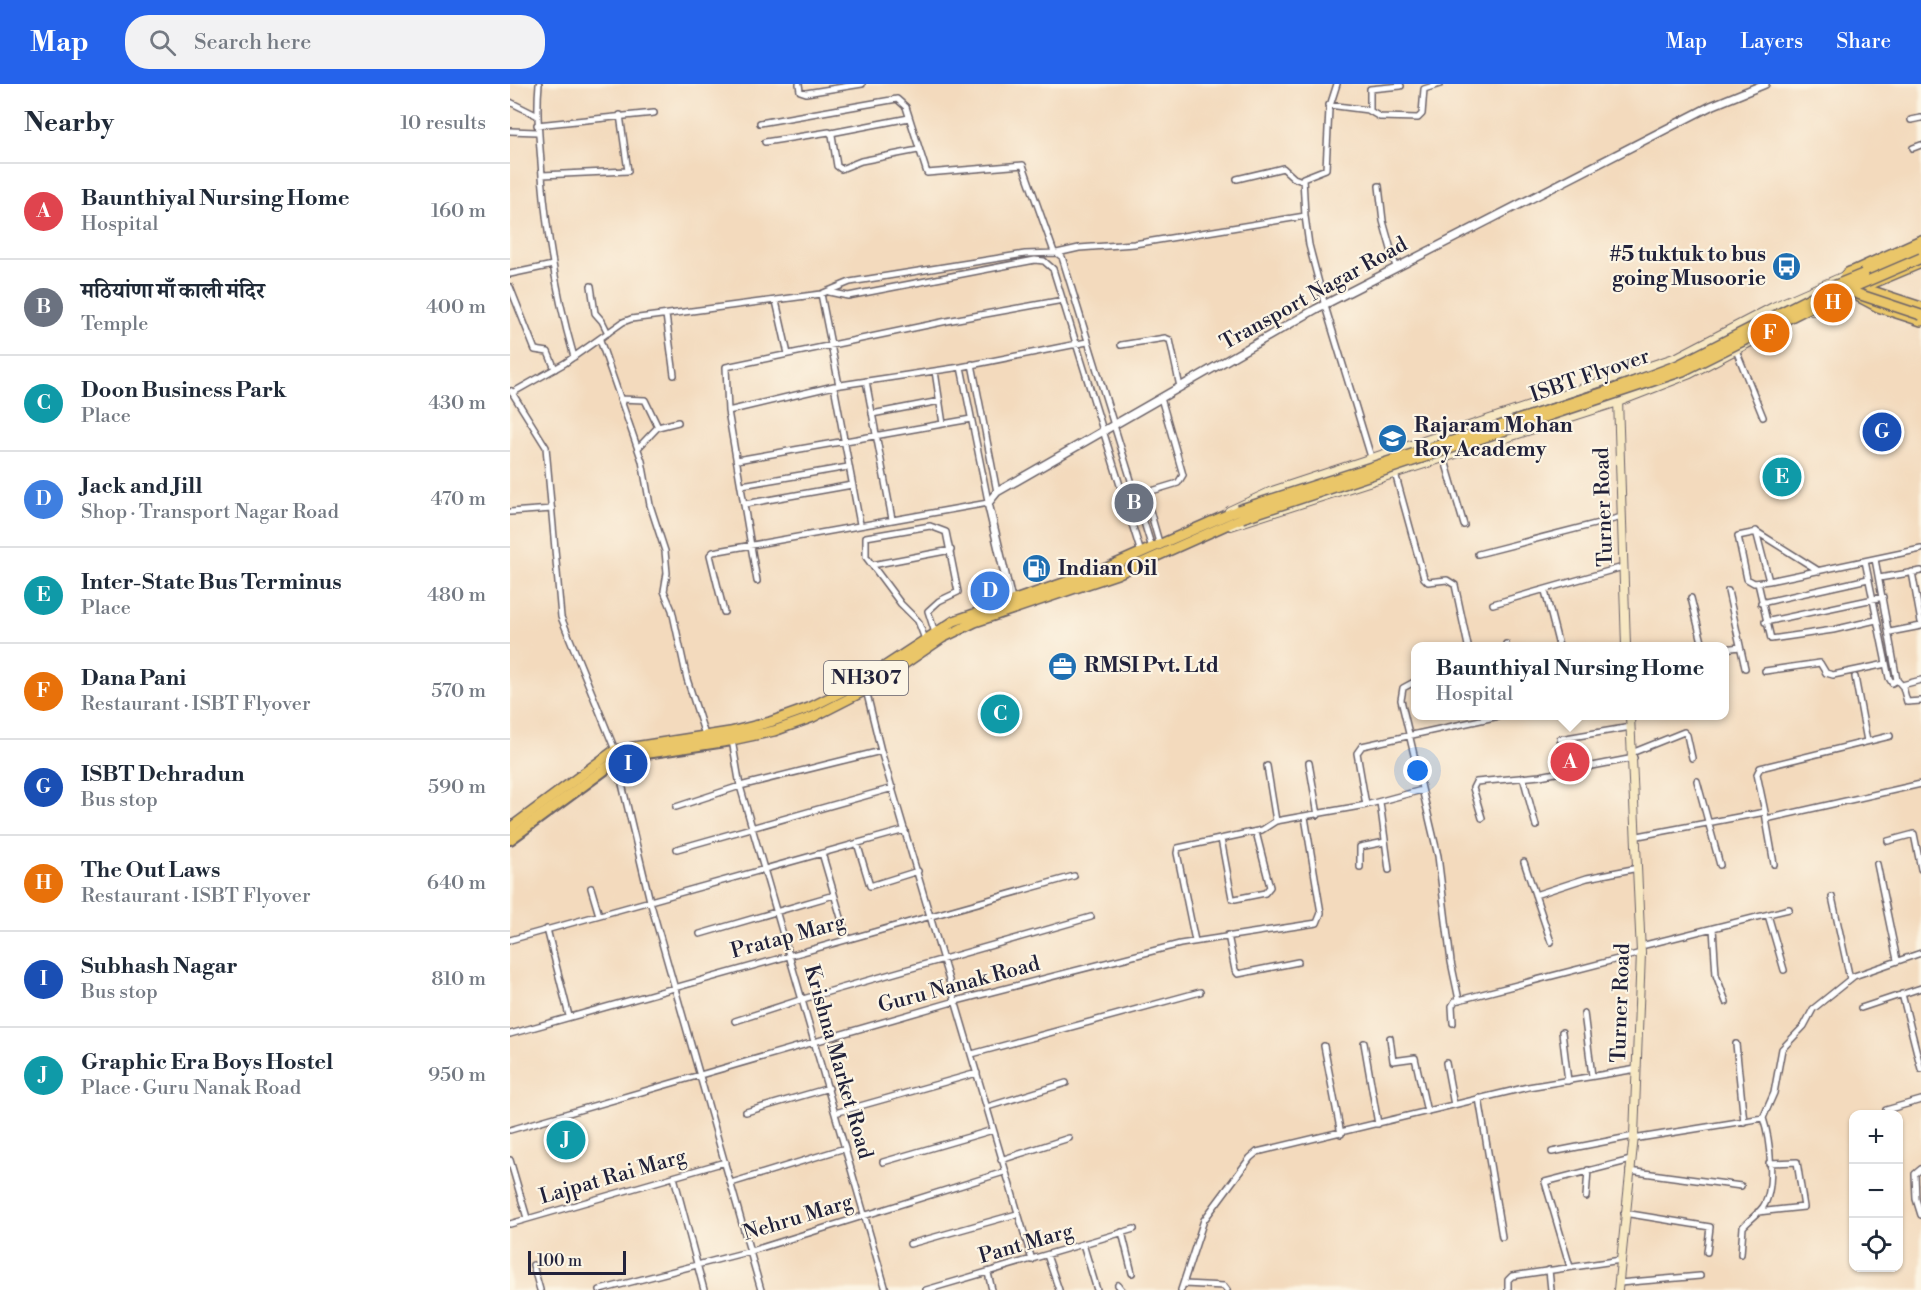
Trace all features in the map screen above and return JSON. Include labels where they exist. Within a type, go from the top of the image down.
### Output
[{"type":"highway","points":[[1921,240],[1848,274],[1844,286],[1850,292],[1878,307],[1921,321]]},
{"type":"highway","name":"ISBT Flyover","points":[[1225,527],[1240,514],[1614,389],[1678,365],[1831,287],[1921,249]]},
{"type":"highway","name":"ISBT Flyover","points":[[1222,515],[1240,514],[1683,371],[1921,258]]},
{"type":"highway","points":[[1850,292],[1921,263]]},
{"type":"highway","points":[[1848,274],[1863,275],[1864,287]]},
{"type":"highway","points":[[1864,287],[1921,308]]},
{"type":"highway","points":[[1850,292],[1921,315]]},
{"type":"highway","name":"NH307","points":[[510,839],[616,755],[633,755],[732,740],[774,731],[813,717],[866,690],[942,638],[1013,605],[1156,548],[1222,515]]},
{"type":"highway","name":"NH307","points":[[510,828],[616,755],[770,722],[809,708],[861,682],[925,639],[972,614],[1013,605],[1106,578],[1225,527]]},
{"type":"main road","points":[[1222,515],[1272,491],[1371,457],[1615,380],[1677,357],[1773,307],[1848,274]]},
{"type":"main road","points":[[1225,527],[1618,402],[1690,374],[1850,292]]},
{"type":"main road","name":"Turner Road","points":[[1615,380],[1618,402],[1626,642]]},
{"type":"main road","name":"Turner Road","points":[[1618,1286],[1634,1138],[1641,950],[1638,836],[1630,720]]},
{"type":"street","points":[[539,84],[537,132],[553,265],[574,357]]},
{"type":"street","points":[[799,84],[800,92],[806,93],[862,84]]},
{"type":"street","points":[[1337,84],[1329,105],[1326,169],[1304,177],[1302,181],[1305,216],[1307,236],[1324,306],[1371,457]]},
{"type":"street","points":[[1329,105],[1370,111],[1380,117],[1418,118],[1422,114],[1424,89],[1440,84]]},
{"type":"street","name":"Transport Nagar Road","points":[[988,502],[997,492],[1113,425],[1396,267],[1711,106],[1763,84]]},
{"type":"street","points":[[1370,111],[1370,89],[1401,86]]},
{"type":"street","points":[[760,123],[892,98],[902,102],[924,170],[930,174],[1015,163],[1023,165],[1055,253],[1062,257],[1135,494],[1156,548]]},
{"type":"street","points":[[510,102],[536,115]]},
{"type":"street","points":[[537,125],[654,113]]},
{"type":"street","points":[[542,175],[628,171],[620,115]]},
{"type":"street","points":[[765,142],[831,133],[909,118]]},
{"type":"street","points":[[1911,120],[1921,118]]},
{"type":"street","points":[[510,131],[537,132]]},
{"type":"street","points":[[831,133],[837,166],[841,169],[861,161],[918,150]]},
{"type":"street","points":[[1913,148],[1921,146]]},
{"type":"street","points":[[1237,179],[1283,168],[1294,178],[1302,181]]},
{"type":"street","points":[[1379,186],[1383,221],[1396,267]]},
{"type":"street","points":[[761,1290],[676,985],[650,901],[616,755],[561,617],[546,447],[511,391],[555,369],[627,320],[821,294],[850,282],[1025,254],[1055,253],[1305,216]]},
{"type":"street","points":[[1048,263],[1055,253]]},
{"type":"street","points":[[829,292],[848,296],[1035,260],[1048,263],[1053,269],[1141,554]]},
{"type":"street","points":[[510,274],[553,265]]},
{"type":"street","points":[[937,269],[939,278]]},
{"type":"street","points":[[591,286],[595,313],[608,333]]},
{"type":"street","points":[[510,287],[535,350],[548,352],[555,369]]},
{"type":"street","points":[[821,294],[832,344],[848,467],[860,524]]},
{"type":"street","points":[[757,581],[728,411],[726,367],[832,344],[1062,300]]},
{"type":"street","points":[[776,301],[788,354]]},
{"type":"street","points":[[666,315],[674,375]]},
{"type":"street","points":[[1120,345],[1165,338],[1170,340],[1180,387]]},
{"type":"street","points":[[600,340],[638,448],[650,505],[665,551],[667,573],[664,591],[672,610],[687,679],[705,735]]},
{"type":"street","points":[[728,411],[836,386],[961,367],[1076,342],[1088,342]]},
{"type":"street","points":[[1736,350],[1762,417]]},
{"type":"street","points":[[972,364],[997,492]]},
{"type":"street","points":[[961,367],[988,502],[1013,605]]},
{"type":"street","points":[[935,371],[943,424]]},
{"type":"street","points":[[866,381],[892,519]]},
{"type":"street","points":[[1135,494],[1178,483],[1183,478],[1161,398]]},
{"type":"street","points":[[620,399],[645,400],[658,427]]},
{"type":"street","points":[[872,414],[940,401]]},
{"type":"street","points":[[737,460],[971,419]]},
{"type":"street","points":[[638,448],[658,427],[678,422]]},
{"type":"street","points":[[1444,457],[1464,525]]},
{"type":"street","points":[[742,485],[848,467]]},
{"type":"street","points":[[1395,474],[1424,578],[1428,582],[1454,582],[1467,642]]},
{"type":"street","points":[[745,504],[852,485]]},
{"type":"street","points":[[1145,493],[1156,548]]},
{"type":"street","points":[[724,612],[710,555],[717,550],[752,546],[860,524],[988,502]]},
{"type":"street","points":[[510,512],[552,509]]},
{"type":"street","points":[[1478,554],[1622,517]]},
{"type":"street","points":[[912,614],[928,611],[939,601],[958,592],[946,532],[930,526],[866,537],[866,557],[901,604],[912,614],[925,639]]},
{"type":"street","points":[[1756,531],[1769,581]]},
{"type":"street","points":[[1819,571],[1756,531],[1740,535],[1738,538],[1748,579],[1758,583],[1819,571],[1921,549]]},
{"type":"street","points":[[872,565],[951,550]]},
{"type":"street","points":[[1875,559],[1899,683],[1907,702],[1921,702]]},
{"type":"street","points":[[1865,561],[1891,682],[1921,680]]},
{"type":"street","points":[[1493,604],[1623,567]]},
{"type":"street","points":[[1880,578],[1921,571]]},
{"type":"street","points":[[1881,641],[1921,624],[1912,572]]},
{"type":"street","points":[[1761,603],[1868,579]]},
{"type":"street","points":[[1758,583],[1769,638],[1774,640],[1876,620]]},
{"type":"street","points":[[1545,591],[1558,642]]},
{"type":"street","points":[[1728,591],[1745,668]]},
{"type":"street","points":[[1765,622],[1883,597]]},
{"type":"street","points":[[1691,598],[1702,642]]},
{"type":"street","points":[[928,611],[935,633]]},
{"type":"street","points":[[1729,648],[1740,647]]},
{"type":"street","points":[[1765,671],[1820,663],[1826,673],[1833,675],[1886,664]]},
{"type":"street","points":[[1855,677],[1867,741]]},
{"type":"street","points":[[1411,683],[1407,684],[1402,693],[1403,714],[1411,736],[1438,856],[1451,962],[1459,1000]]},
{"type":"street","points":[[866,690],[1004,1172],[1032,1260]]},
{"type":"street","points":[[1366,805],[1359,749],[1366,745],[1481,720]]},
{"type":"street","points":[[1560,738],[1631,727]]},
{"type":"street","points":[[1482,818],[1473,788],[1476,782],[1563,773],[1634,755],[1684,732],[1687,735],[1692,758]]},
{"type":"street","points":[[1774,864],[1758,769],[1890,736]]},
{"type":"street","name":"Krishna Market Road","points":[[732,740],[740,786],[886,1290]]},
{"type":"street","points":[[676,807],[740,786],[882,751]]},
{"type":"street","points":[[1309,763],[1318,815]]},
{"type":"street","points":[[1267,766],[1276,821]]},
{"type":"street","points":[[1523,777],[1536,826]]},
{"type":"street","points":[[1697,781],[1706,822],[1720,865]]},
{"type":"street","points":[[1766,819],[1921,784]]},
{"type":"street","points":[[677,849],[893,788]]},
{"type":"street","points":[[1195,941],[1177,850],[1256,832],[1276,821],[1366,805],[1422,790]]},
{"type":"street","points":[[1380,802],[1389,870]]},
{"type":"street","points":[[1638,836],[1765,812]]},
{"type":"street","name":"Guru Nanak Road","points":[[510,1130],[956,1001],[1195,941],[1319,921],[1321,913],[1305,817]]},
{"type":"street","points":[[510,940],[905,830]]},
{"type":"street","points":[[1221,839],[1232,898],[1235,900],[1265,893],[1270,887],[1256,832]]},
{"type":"street","points":[[1888,841],[1921,832]]},
{"type":"street","points":[[1914,834],[1921,869]]},
{"type":"street","points":[[1360,867],[1360,847],[1385,842]]},
{"type":"street","points":[[857,843],[870,886],[918,871]]},
{"type":"street","points":[[822,853],[847,938]]},
{"type":"street","points":[[1524,862],[1551,942]]},
{"type":"street","points":[[1877,864],[1897,960]]},
{"type":"street","points":[[1535,895],[1587,878],[1639,868]]},
{"type":"street","name":"Pratap Marg","points":[[510,1034],[676,985],[1074,876]]},
{"type":"street","points":[[591,888],[599,915]]},
{"type":"street","points":[[700,934],[834,895]]},
{"type":"street","points":[[1832,897],[1850,979]]},
{"type":"street","points":[[1453,1023],[1452,1006],[1459,1000],[1713,928],[1789,909]]},
{"type":"street","points":[[1768,915],[1784,970]]},
{"type":"street","points":[[735,1021],[803,999],[1091,917]]},
{"type":"street","points":[[1713,928],[1714,968],[1726,1002]]},
{"type":"street","points":[[547,930],[569,1016]]},
{"type":"street","points":[[1228,935],[1234,970],[1238,974],[1298,962]]},
{"type":"street","points":[[1742,1254],[1743,1227],[1758,1212],[1768,1194],[1768,1135],[1763,1118],[1774,1094],[1782,1049],[1804,1026],[1813,1009],[1850,979],[1921,953]]},
{"type":"street","points":[[1861,1008],[1921,988]]},
{"type":"street","points":[[972,1054],[1200,992]]},
{"type":"street","points":[[1902,994],[1921,1066]]},
{"type":"street","points":[[1584,1012],[1592,1076]]},
{"type":"street","points":[[1562,1032],[1569,1081]]},
{"type":"street","points":[[1390,1038],[1393,1060],[1415,1058],[1427,1112]]},
{"type":"street","points":[[1364,1043],[1378,1124]]},
{"type":"street","points":[[1736,1044],[1744,1122]]},
{"type":"street","points":[[1324,1046],[1341,1134]]},
{"type":"street","points":[[1446,1063],[1454,1105]]},
{"type":"street","points":[[1227,1290],[1224,1286],[1182,1287],[1204,1220],[1250,1158],[1263,1150],[1341,1134],[1479,1098],[1637,1069]]},
{"type":"street","points":[[835,1113],[977,1073]]},
{"type":"street","points":[[987,1107],[1066,1083]]},
{"type":"street","points":[[746,1112],[829,1088]]},
{"type":"street","points":[[1479,1098],[1502,1237]]},
{"type":"street","points":[[1886,1110],[1921,1100]]},
{"type":"street","points":[[1552,1152],[1763,1118]]},
{"type":"street","points":[[883,1162],[993,1130]]},
{"type":"street","points":[[1001,1160],[1069,1138]]},
{"type":"street","points":[[731,1183],[845,1148]]},
{"type":"street","points":[[510,1160],[527,1218]]},
{"type":"street","points":[[1570,1267],[1545,1183],[1549,1179],[1631,1160]]},
{"type":"street","name":"Lajpat Rai Marg","points":[[510,1224],[725,1162]]},
{"type":"street","points":[[1758,1212],[1804,1207],[1797,1162],[1769,1163]]},
{"type":"street","points":[[1921,1169],[1915,1173],[1921,1215]]},
{"type":"street","points":[[1586,1197],[1588,1170]]},
{"type":"street","points":[[1629,1171],[1741,1186]]},
{"type":"street","name":"Nehru Marg","points":[[600,1290],[696,1263],[751,1251],[1004,1172]]},
{"type":"street","points":[[674,1177],[704,1290]]},
{"type":"street","points":[[910,1244],[1017,1214]]},
{"type":"street","points":[[1624,1214],[1710,1227],[1707,1252]]},
{"type":"street","name":"Pant Marg","points":[[926,1290],[943,1288],[1134,1228]]},
{"type":"street","points":[[1122,1232],[1132,1273]]},
{"type":"street","points":[[1083,1244],[1097,1290]]},
{"type":"street","points":[[1047,1255],[1059,1290]]},
{"type":"street","points":[[1508,1290],[1510,1277],[1621,1260]]},
{"type":"street","points":[[533,1265],[540,1290]]},
{"type":"street","points":[[1549,1270],[1551,1290]]},
{"type":"street","points":[[988,1272],[992,1290]]},
{"type":"street","points":[[1618,1286],[1700,1276]]},
{"type":"place","name":"#5 tuktuk to bus going Musoorie","points":[[1787,267]]},
{"type":"place","name":"The Out Laws","points":[[1833,303]]},
{"type":"place","name":"Dana Pani","points":[[1770,333]]},
{"type":"place","name":"ISBT Dehradun","points":[[1882,432]]},
{"type":"place","name":"Rajaram Mohan Roy Academy","points":[[1393,438]]},
{"type":"place","name":"Inter-State Bus Terminus","points":[[1782,477]]},
{"type":"place","name":"मठियांणा माँ काली मंदिर","points":[[1134,503]]},
{"type":"place","name":"Indian Oil","points":[[1037,569]]},
{"type":"place","name":"Jack and Jill","points":[[990,591]]},
{"type":"place","name":"RMSI Pvt. Ltd","points":[[1063,666]]},
{"type":"place","name":"Doon Business Park","points":[[1000,714]]},
{"type":"place","name":"Baunthiyal Nursing Home","points":[[1570,762]]},
{"type":"place","name":"Subhash Nagar","points":[[628,764]]},
{"type":"place","name":"Graphic Era Boys Hostel","points":[[566,1140]]}]
